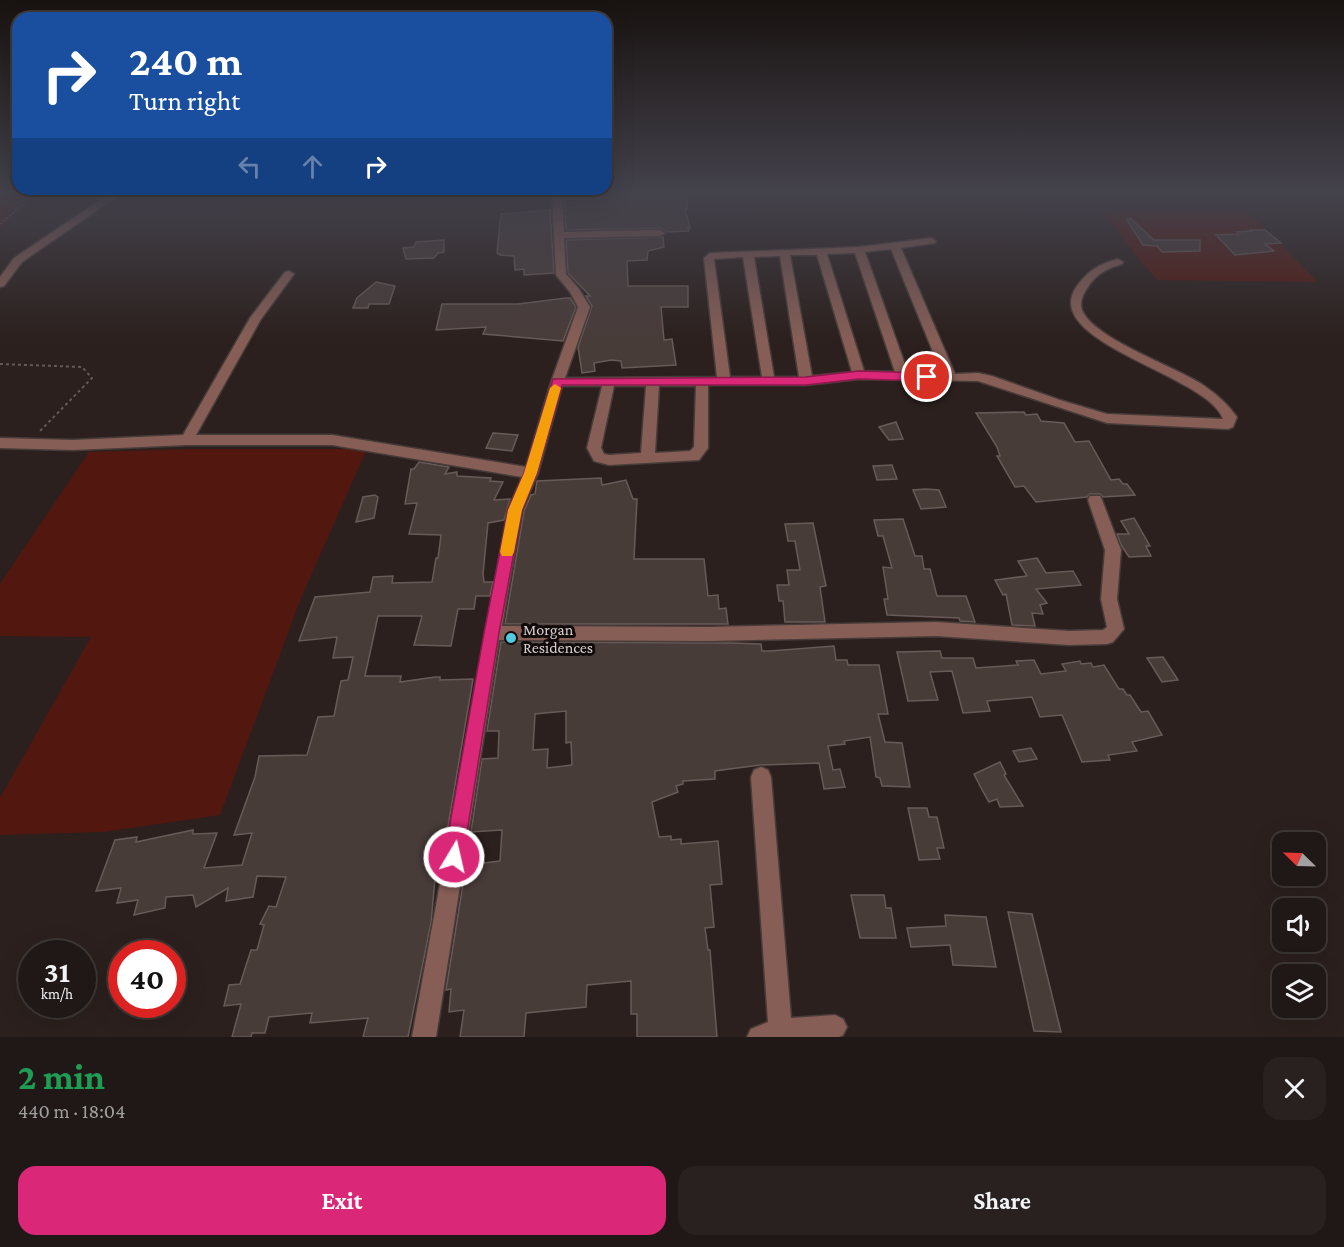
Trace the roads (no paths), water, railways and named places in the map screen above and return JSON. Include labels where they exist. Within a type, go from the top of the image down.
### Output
[{"type":"street","points":[[0,284],[18,260],[42,243]]},
{"type":"street","points":[[424,1037],[515,510],[531,473],[557,382],[585,307],[561,275],[559,243]]},
{"type":"street","points":[[724,381],[709,258],[714,255],[859,250],[909,243]]},
{"type":"street","points":[[895,245],[950,378]]},
{"type":"street","points":[[859,250],[903,376]]},
{"type":"street","points":[[821,252],[859,375]]},
{"type":"street","points":[[784,254],[806,381]]},
{"type":"street","points":[[748,255],[769,382]]},
{"type":"street","points":[[557,382],[769,382],[806,381],[859,375],[978,377],[1107,418],[1227,424],[1230,417],[1217,401],[1189,382],[1143,359],[1103,335],[1086,324],[1078,314],[1075,303],[1080,290],[1094,270],[1118,262]]},
{"type":"street","points":[[187,440],[256,318],[290,274]]},
{"type":"street","points":[[609,382],[594,448],[599,457],[609,460],[694,456],[701,447],[702,382]]},
{"type":"street","points":[[648,458],[653,383]]},
{"type":"street","points":[[0,443],[73,445],[187,440],[332,440],[531,473]]},
{"type":"street","points":[[492,633],[708,634],[936,630],[1049,637],[1107,637],[1116,629],[1109,599],[1113,550],[1095,500]]},
{"type":"street","points":[[761,777],[769,1033],[835,1027]]},
{"type":"place","name":"Morgan Residences","points":[[511,638]]}]
